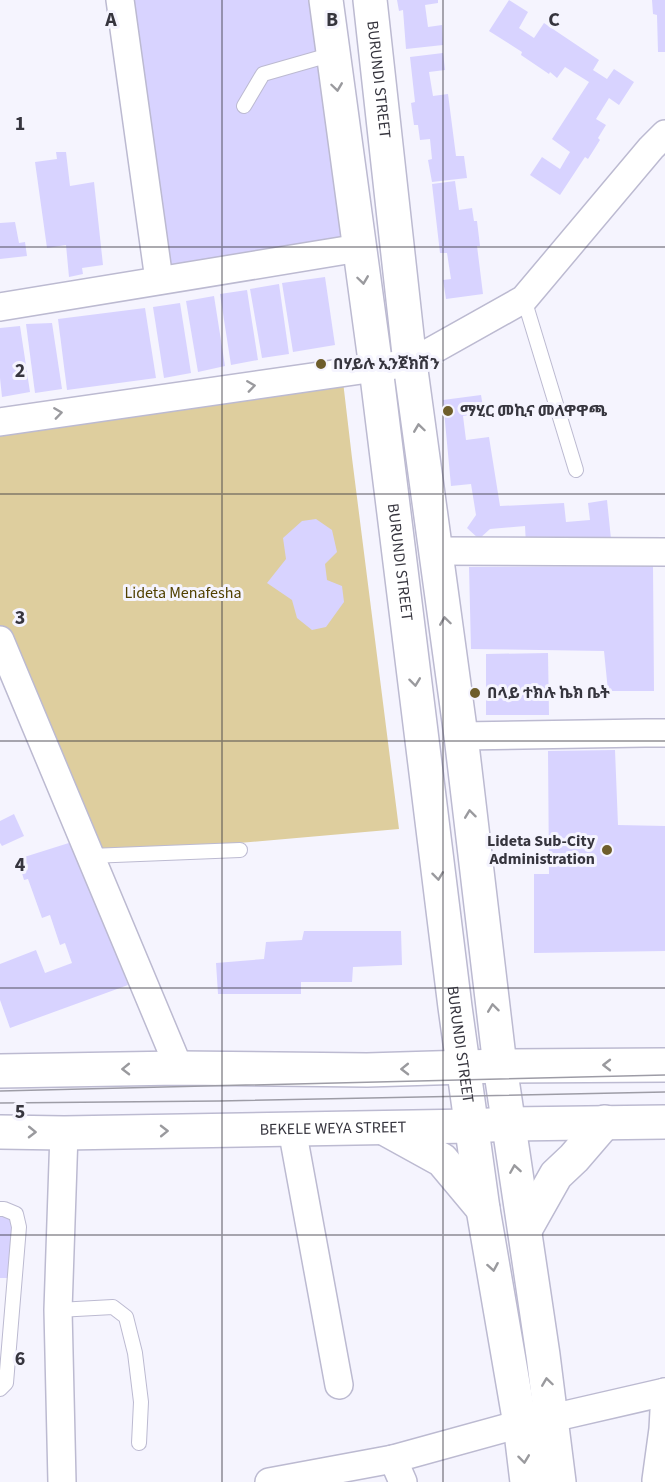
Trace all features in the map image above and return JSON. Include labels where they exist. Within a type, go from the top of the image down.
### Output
[{"type":"main road","name":"BURUNDI STREET","points":[[326,0],[376,368],[471,1126],[520,1424],[527,1482]]},
{"type":"main road","name":"BURUNDI STREET","points":[[370,0],[410,363],[460,736],[500,1066],[552,1418],[559,1482]]},
{"type":"main road","points":[[0,1071],[179,1068],[367,1070],[665,1065]]},
{"type":"main road","points":[[525,1230],[556,1175],[574,1158],[604,1122]]},
{"type":"main road","name":"BEKELE WEYA STREET","points":[[0,1132],[64,1133],[665,1122]]},
{"type":"main road","points":[[380,1126],[442,1160],[483,1209]]},
{"type":"street","points":[[120,0],[159,280]]},
{"type":"street","points":[[0,422],[410,363],[524,299],[665,134]]},
{"type":"street","points":[[0,307],[359,248]]},
{"type":"street","points":[[436,551],[665,552]]},
{"type":"street","points":[[0,640],[179,1068]]},
{"type":"street","points":[[460,736],[665,734]]},
{"type":"street","points":[[292,1129],[339,1385]]},
{"type":"street","points":[[62,1482],[58,1310],[64,1133]]},
{"type":"street","points":[[552,1418],[665,1392],[656,1480]]},
{"type":"street","points":[[269,1482],[398,1471],[520,1424]]},
{"type":"lane","points":[[244,106],[262,74],[333,54]]},
{"type":"lane","points":[[524,299],[576,470]]},
{"type":"lane","points":[[90,856],[240,850]]},
{"type":"lane","points":[[0,1209],[16,1214],[19,1227],[6,1307],[6,1383],[0,1389]]},
{"type":"lane","points":[[58,1310],[113,1307],[126,1317],[135,1353],[141,1402],[139,1443]]},
{"type":"green space","name":"Lideta Menafesha","points":[[342,373],[399,829],[90,856],[0,632],[0,422]]},
{"type":"building","points":[[133,0],[317,0],[352,243],[167,273]]},
{"type":"building","points":[[397,0],[438,0],[438,3],[425,5],[428,27],[442,25],[443,45],[406,49],[403,10],[399,11]]},
{"type":"building","points":[[509,0],[528,12],[519,28],[534,38],[544,23],[599,60],[593,70],[607,79],[614,69],[634,82],[619,105],[609,98],[596,119],[606,125],[598,138],[600,140],[588,159],[585,157],[560,195],[530,175],[542,157],[560,169],[570,152],[552,139],[589,82],[565,67],[557,78],[550,72],[549,74],[521,55],[522,52],[489,31]]},
{"type":"building","points":[[652,0],[665,0],[665,52],[658,52],[657,15],[653,14]]},
{"type":"building","points":[[443,53],[445,70],[429,72],[433,96],[448,94],[456,156],[464,156],[467,178],[432,182],[428,160],[432,159],[430,139],[420,140],[418,125],[414,125],[411,103],[415,102],[410,57]]},
{"type":"building","points":[[56,152],[66,152],[70,186],[94,182],[103,265],[82,268],[83,274],[69,277],[66,245],[47,248],[35,162],[57,159]]},
{"type":"building","points":[[455,181],[459,210],[472,208],[474,221],[477,221],[480,246],[477,246],[483,294],[446,299],[443,280],[451,279],[447,253],[440,253],[432,184]]},
{"type":"building","points":[[15,222],[19,243],[25,242],[27,256],[0,259],[0,223]]},
{"type":"building","points":[[325,277],[335,345],[293,352],[282,283]]},
{"type":"building","points":[[279,284],[289,354],[262,358],[250,289]]},
{"type":"building","points":[[247,290],[258,360],[231,365],[220,294]]},
{"type":"building","points":[[214,296],[225,366],[198,372],[186,301]]},
{"type":"building","points":[[180,303],[191,373],[164,378],[153,307]]},
{"type":"building","points":[[145,308],[156,378],[67,390],[58,319]]},
{"type":"building","points":[[52,323],[62,389],[35,393],[26,324]]},
{"type":"building","points":[[20,326],[30,392],[2,397],[0,328]]},
{"type":"building","points":[[481,395],[484,413],[463,416],[466,440],[489,437],[500,506],[564,503],[566,522],[590,520],[588,503],[607,500],[611,539],[526,545],[525,526],[490,529],[479,539],[467,528],[476,515],[471,484],[451,486],[443,400]]},
{"type":"building","points":[[316,519],[332,530],[337,552],[325,564],[327,580],[342,586],[344,602],[326,627],[312,630],[297,618],[292,600],[267,583],[286,559],[283,538],[302,521]]},
{"type":"building","points":[[653,566],[654,691],[608,691],[604,651],[471,649],[469,567]]},
{"type":"building","points":[[548,653],[549,715],[486,715],[486,654]]},
{"type":"building","name":"Lideta Sub-City Administration","points":[[615,750],[618,825],[665,826],[665,951],[534,953],[534,874],[549,874],[548,751]]},
{"type":"building","points":[[14,814],[24,836],[2,846],[0,821]]},
{"type":"building","points":[[72,842],[128,985],[10,1028],[0,1000],[0,964],[36,950],[45,973],[72,963],[65,943],[60,945],[50,915],[42,918],[28,879],[24,880],[18,859]]},
{"type":"building","points":[[304,931],[401,931],[402,965],[353,967],[352,982],[301,982],[301,994],[218,994],[216,963],[264,959],[266,942],[302,940]]},
{"type":"building","points":[[0,1215],[12,1215],[14,1278],[0,1278]]},
{"type":"tram line","points":[[0,1091],[665,1075]]},
{"type":"tram line","points":[[0,1103],[665,1092]]},
{"type":"place","name":"በሃይሉ ኢንጀክሽን","points":[[321,364]]},
{"type":"place","name":"ማሂር መኪና መለዋዋጫ","points":[[448,411]]},
{"type":"place","name":"በላይ ተክሉ ኬክ ቤት","points":[[475,693]]},
{"type":"place","name":"Lideta Sub-City Administration","points":[[607,850]]}]
